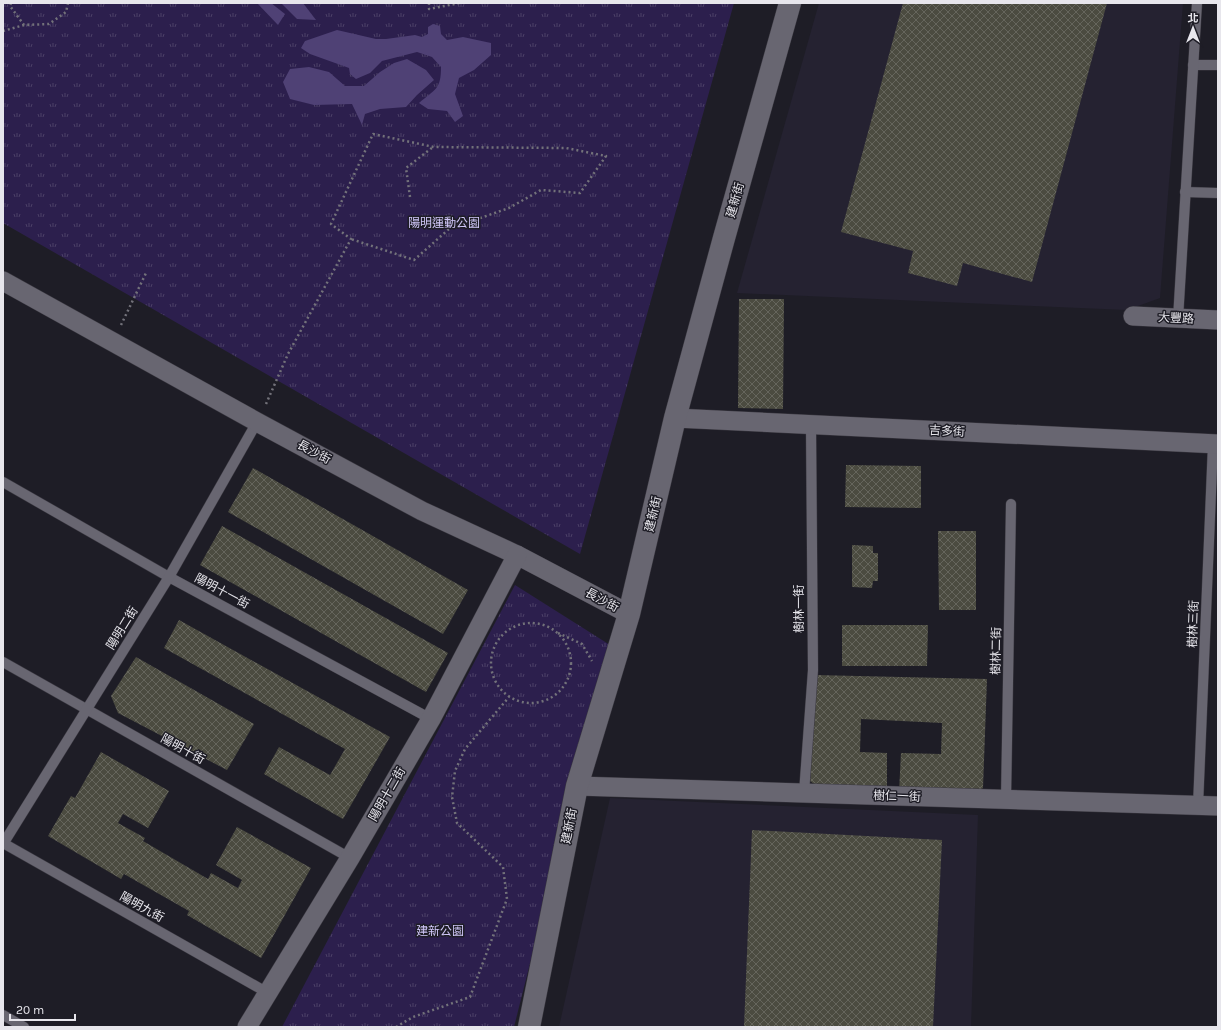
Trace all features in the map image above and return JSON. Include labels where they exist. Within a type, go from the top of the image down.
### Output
[{"type":"street","name":"建新街","points":[[529,1027],[577,786],[629,614],[675,418],[790,3]]},
{"type":"street","name":"長沙街","points":[[3,281],[257,422],[422,511],[517,555],[629,614]]},
{"type":"street","name":"大豐路","points":[[1133,316],[1218,320]]},
{"type":"street","name":"吉多街","points":[[675,418],[1216,444]]},
{"type":"street","name":"陽明十二街","points":[[248,1027],[350,858],[431,719],[517,555]]},
{"type":"street","name":"樹仁一街","points":[[577,786],[1218,806]]},
{"type":"lane","points":[[1178,318],[1197,3]]},
{"type":"lane","points":[[1193,65],[1218,65]]},
{"type":"lane","points":[[1185,192],[1218,193]]},
{"type":"lane","name":"陽明二街","points":[[3,843],[168,578],[257,422]]},
{"type":"lane","name":"樹林一街","points":[[804,793],[813,670],[811,425]]},
{"type":"lane","name":"樹林三街","points":[[1198,806],[1216,444]]},
{"type":"lane","name":"陽明十一街","points":[[3,482],[168,578],[431,719]]},
{"type":"lane","name":"樹林二街","points":[[1006,800],[1012,504]]},
{"type":"lane","name":"陽明十街","points":[[3,662],[350,858]]},
{"type":"lane","name":"陽明九街","points":[[3,843],[268,993]]},
{"type":"lane","points":[[3,1015],[24,1027]]},
{"type":"path","points":[[11,3],[10,6],[24,25]]},
{"type":"path","points":[[3,30],[24,25],[49,24],[66,12],[68,3]]},
{"type":"path","points":[[429,3],[428,9],[460,3]]},
{"type":"path","points":[[373,134],[434,147],[566,148],[606,156],[580,193],[541,190],[509,208],[449,229],[414,260],[350,240],[331,224],[373,134]]},
{"type":"path","points":[[410,197],[406,168],[434,147]]},
{"type":"path","points":[[257,422],[288,354],[350,240]]},
{"type":"path","points":[[113,341],[146,273]]},
{"type":"path","points":[[535,623],[548,627],[559,634],[567,644],[571,657],[571,670],[567,683],[559,693],[547,701],[534,704],[521,702],[508,697],[499,688],[493,676],[491,663],[493,650],[500,638],[510,630],[522,624],[535,623]]},
{"type":"path","points":[[396,1027],[413,1017],[470,997],[507,899],[503,867],[457,823],[452,797],[455,771],[465,749],[508,697]]},
{"type":"shaded area","points":[[257,3],[271,3],[285,14],[278,25]]},
{"type":"shaded area","points":[[281,3],[303,3],[316,20],[297,19]]},
{"type":"shaded area","points":[[819,3],[1183,3],[1160,298],[1127,310],[737,293]]},
{"type":"shaded area","points":[[433,24],[440,26],[441,34],[447,40],[463,37],[491,43],[491,55],[474,70],[459,78],[455,94],[463,116],[455,122],[447,111],[428,109],[419,103],[433,92],[440,80],[441,67],[432,57],[417,52],[382,61],[370,73],[356,79],[350,74],[349,68],[310,54],[301,48],[305,41],[337,30],[376,39],[415,35],[422,37],[428,34],[428,27]]},
{"type":"shaded area","points":[[407,59],[426,70],[434,80],[406,107],[380,109],[365,114],[362,125],[352,104],[314,105],[290,99],[283,82],[290,69],[309,67],[329,72],[345,86],[364,86],[380,72],[394,63]]},
{"type":"shaded area","points":[[610,798],[978,815],[971,1027],[559,1027]]},
{"type":"green space","name":"陽明運動公園","points":[[3,3],[734,3],[580,554],[3,223]]},
{"type":"green space","name":"建新公園","points":[[515,585],[610,645],[514,1027],[282,1027]]},
{"type":"building","points":[[903,3],[1107,3],[1032,282],[963,263],[957,286],[908,273],[913,251],[841,232]]},
{"type":"building","points":[[739,299],[784,299],[783,409],[738,408]]},
{"type":"building","points":[[846,465],[921,466],[921,508],[845,507]]},
{"type":"building","points":[[253,468],[468,590],[443,634],[228,512]]},
{"type":"building","points":[[222,526],[448,653],[426,692],[200,565]]},
{"type":"building","points":[[938,531],[976,531],[976,610],[939,610]]},
{"type":"building","points":[[852,545],[873,546],[873,553],[878,553],[878,581],[873,581],[872,588],[852,587]]},
{"type":"building","points":[[179,620],[390,737],[343,819],[264,774],[279,747],[330,775],[345,749],[164,648]]},
{"type":"building","points":[[842,625],[928,625],[927,666],[842,666]]},
{"type":"building","points":[[136,657],[254,724],[227,770],[118,713],[111,696]]},
{"type":"building","points":[[815,675],[987,679],[983,788],[975,795],[899,792],[901,753],[941,754],[942,723],[861,719],[860,752],[887,753],[887,792],[818,787],[810,781]]},
{"type":"building","points":[[101,752],[169,791],[148,828],[123,814],[118,823],[145,838],[143,841],[208,879],[211,873],[238,888],[242,880],[216,865],[237,827],[311,868],[261,958],[187,915],[189,911],[124,874],[121,879],[48,836],[71,796],[75,798]]},
{"type":"building","points":[[752,830],[942,840],[933,1027],[744,1027]]}]
